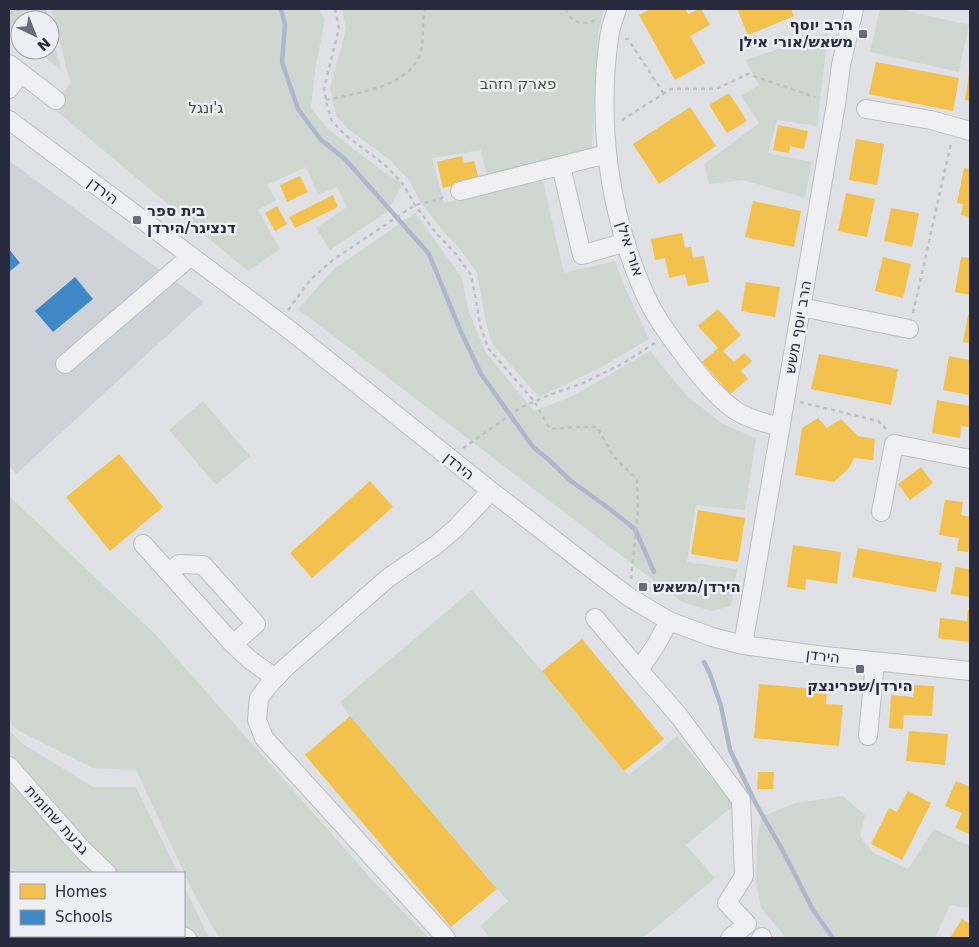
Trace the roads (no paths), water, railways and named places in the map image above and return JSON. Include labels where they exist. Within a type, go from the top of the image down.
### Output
[{"type":"street","name":"אורי אילן","points":[[617,9],[609,36],[605,89],[608,154],[612,191],[626,242],[644,291],[668,334],[692,366],[720,397],[737,412],[758,422],[780,427]]},
{"type":"street","name":"הרב יוסף משש","points":[[743,645],[836,104],[841,65],[854,9]]},
{"type":"street","points":[[9,89],[15,69],[56,100]]},
{"type":"street","points":[[866,109],[931,120],[962,128]]},
{"type":"street","name":"הירדן","points":[[9,120],[279,322],[601,576],[670,621],[712,637],[743,645],[825,656],[970,670]]},
{"type":"street","points":[[460,191],[608,154]]},
{"type":"street","points":[[561,166],[582,255],[626,242]]},
{"type":"street","points":[[65,364],[191,256]]},
{"type":"street","points":[[801,307],[909,329]]},
{"type":"street","points":[[881,512],[894,444],[970,459]]},
{"type":"street","points":[[446,938],[264,738],[257,720],[259,698],[285,668],[388,578],[436,545],[456,528],[491,491]]},
{"type":"street","points":[[143,544],[233,644],[249,659],[275,678]]},
{"type":"street","points":[[168,572],[179,564],[203,565],[256,624],[233,644]]},
{"type":"street","points":[[595,618],[679,716],[741,800],[744,876],[727,903],[748,924],[730,938]]},
{"type":"street","points":[[638,670],[670,621]]},
{"type":"street","points":[[868,736],[875,661]]},
{"type":"street","name":"גבעת שחומית","points":[[9,766],[82,849],[106,872]]},
{"type":"waterway","points":[[281,9],[285,25],[282,62],[298,109],[321,140],[345,159],[429,254],[461,332],[481,374],[533,447],[571,481],[635,529],[654,572]]},
{"type":"waterway","points":[[704,662],[721,706],[730,750],[756,804],[783,851],[813,910],[833,938]]},
{"type":"place","name":"הרב יוסף משאש/אורי אילן","points":[[863,34]]},
{"type":"place","name":"בית ספר דנציגר/הירדן","points":[[137,220]]},
{"type":"place","name":"הירדן/משאש","points":[[643,587]]},
{"type":"place","name":"הירדן/שפרינצק","points":[[860,669]]},
{"type":"park label","name":"פארק הזהב","points":[[518,84]]},
{"type":"park label","name":"ג'ונגל","points":[[206,108]]}]
